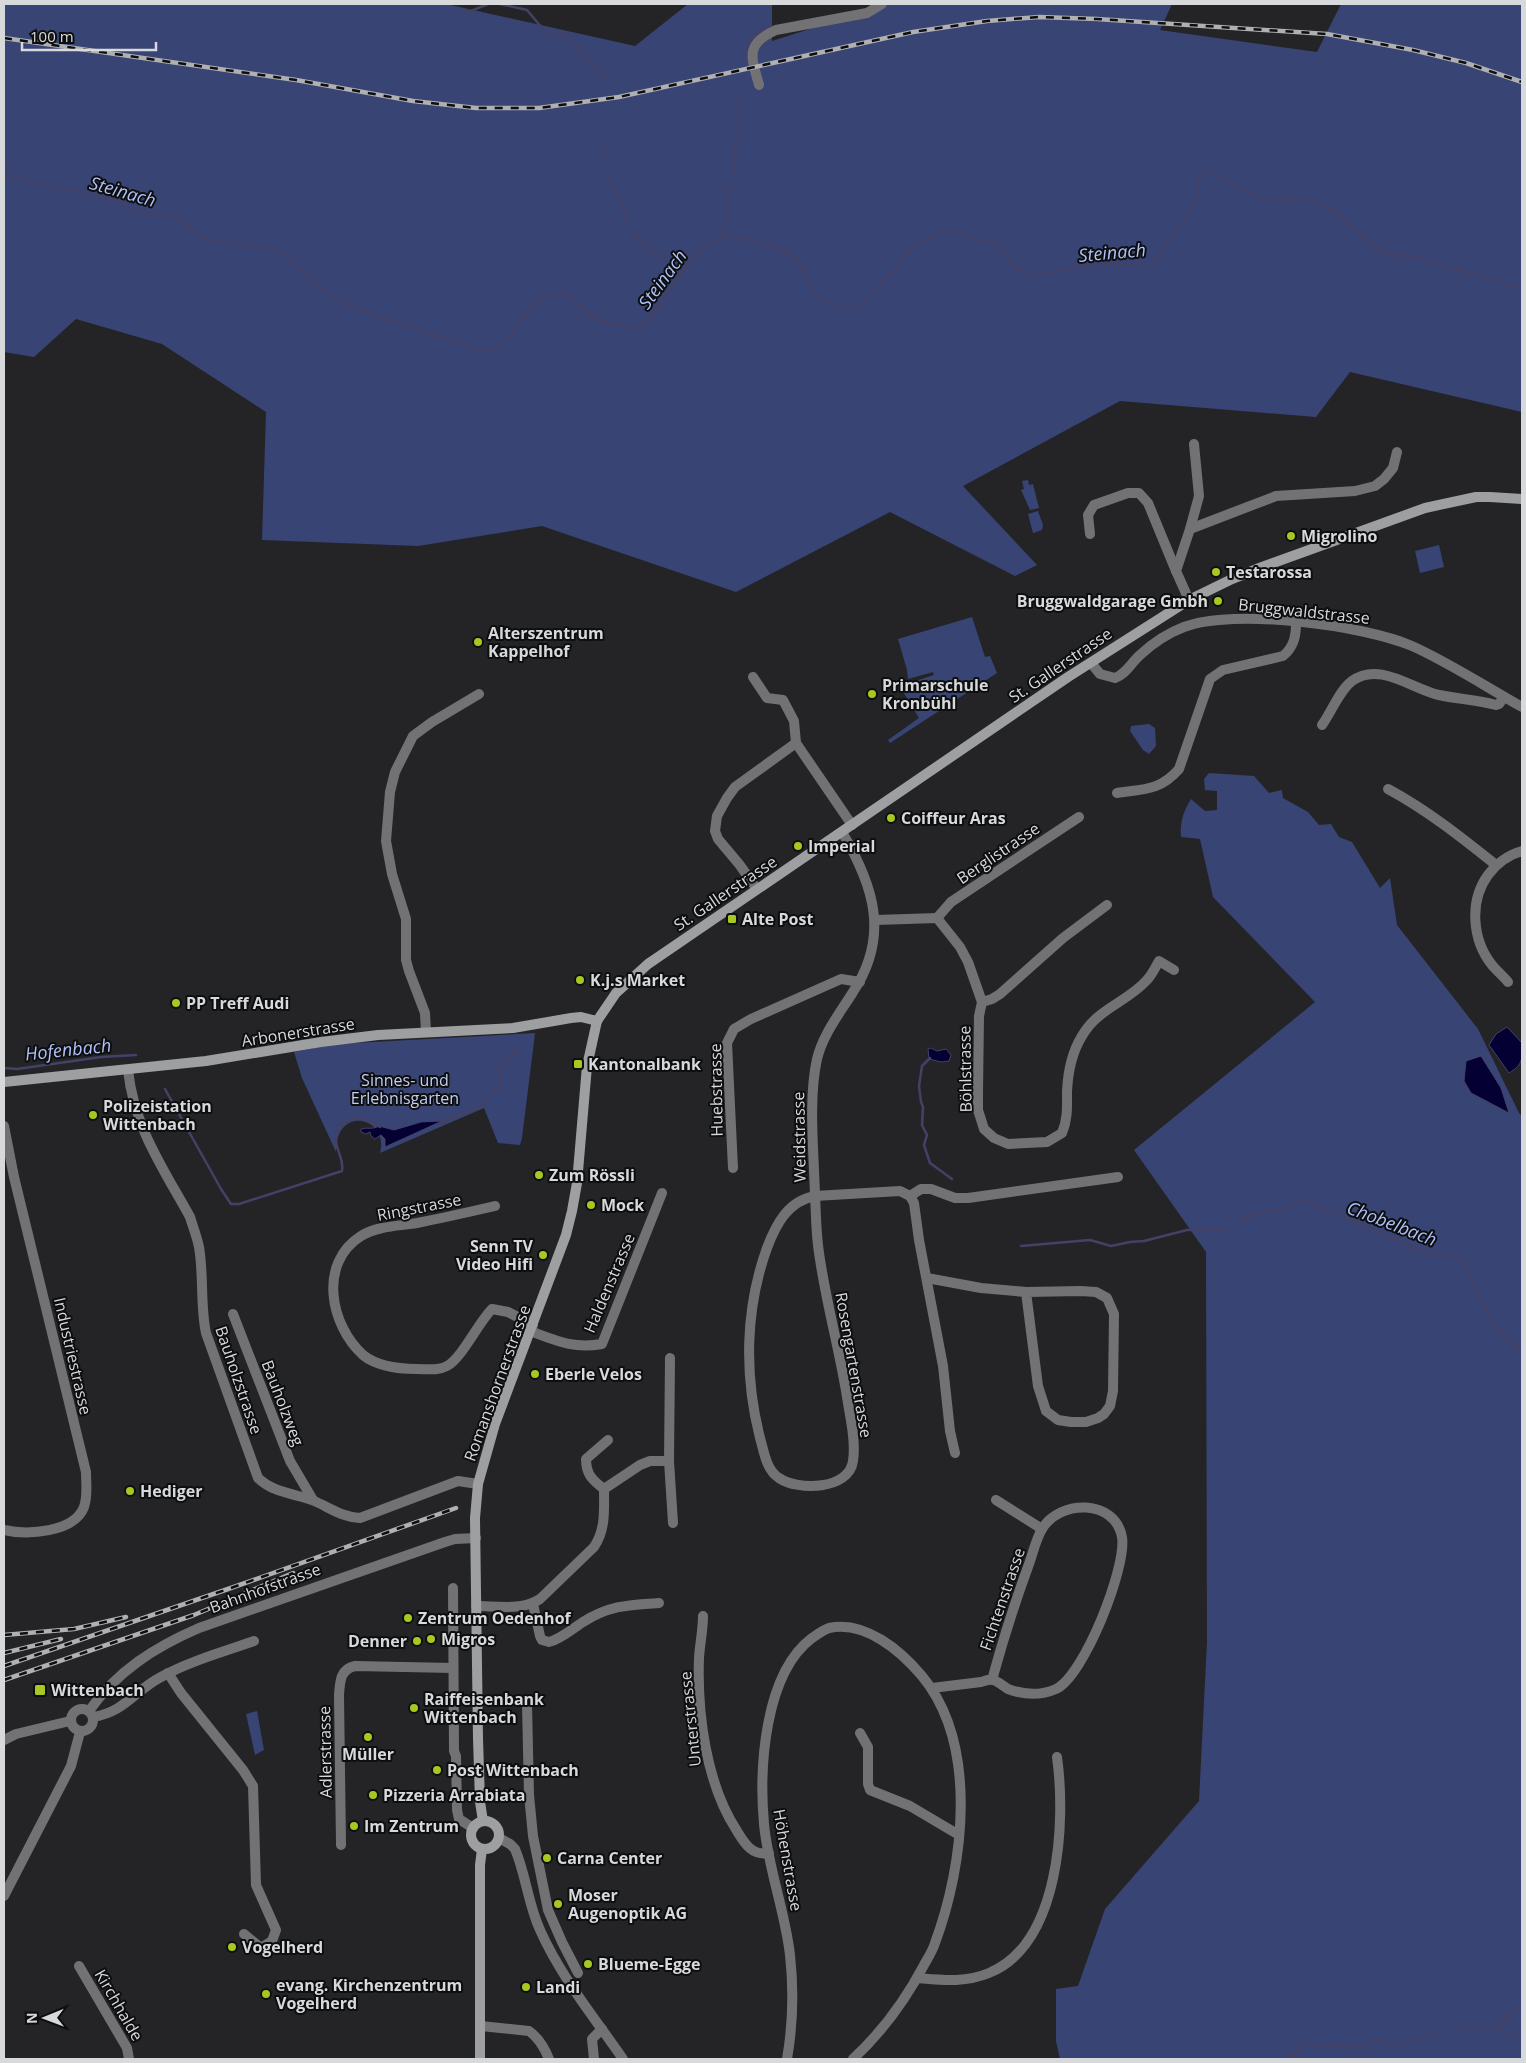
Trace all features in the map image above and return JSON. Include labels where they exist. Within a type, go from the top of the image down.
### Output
[{"type":"main road","name":"St. Gallerstrasse","points":[[597,1021],[612,998],[637,972],[1091,663],[1189,600],[1254,570],[1425,508],[1490,496],[1522,499]]},
{"type":"main road","name":"Arbonerstrasse","points":[[4,1082],[236,1057],[346,1038],[525,1027],[581,1017],[597,1021]]},
{"type":"main road","name":"Romanshornerstrasse","points":[[484,1821],[480,1802],[476,1606],[478,1484],[495,1424],[559,1257],[572,1211],[577,1183],[586,1074],[597,1021]]},
{"type":"main road","points":[[484,1821],[496,1825],[499,1831],[499,1838],[493,1847],[482,1849],[473,1842],[471,1835],[477,1823],[484,1821]]},
{"type":"main road","points":[[480,2059],[480,1865],[482,1849]]},
{"type":"street","points":[[759,84],[752,52],[753,45],[763,36],[776,30],[867,13],[882,4]]},
{"type":"street","points":[[1176,570],[1190,529],[1198,496],[1194,444]]},
{"type":"street","points":[[1190,529],[1276,496],[1355,491],[1375,486],[1393,468],[1396,452]]},
{"type":"street","points":[[1090,534],[1088,515],[1094,505],[1128,493],[1139,493],[1148,503],[1189,600]]},
{"type":"street","name":"Bruggwaldstrasse","points":[[1091,663],[1100,674],[1109,678],[1115,678],[1125,672],[1141,654],[1157,641],[1186,626],[1220,619],[1296,623],[1351,629],[1388,637],[1413,646],[1522,706]]},
{"type":"street","points":[[1117,793],[1149,789],[1160,786],[1169,780],[1179,769],[1210,679],[1223,670],[1283,656],[1295,640],[1296,623]]},
{"type":"street","points":[[1322,725],[1344,689],[1353,680],[1375,674],[1387,675],[1439,695],[1496,705],[1504,697]]},
{"type":"street","points":[[753,677],[767,698],[783,700],[794,721],[796,743],[852,825]]},
{"type":"street","points":[[426,1032],[423,1008],[416,993],[408,966],[406,919],[392,874],[386,841],[390,792],[395,772],[413,736],[478,694]]},
{"type":"street","points":[[757,889],[718,839],[715,831],[717,816],[731,792],[754,772],[796,743]]},
{"type":"street","points":[[1388,789],[1434,816],[1496,865]]},
{"type":"street","name":"Berglistrasse","points":[[937,918],[951,902],[1079,817]]},
{"type":"street","name":"Weidstrasse","points":[[842,832],[861,870],[876,920],[873,949],[860,982],[824,1039],[818,1058],[813,1096],[815,1196],[900,1191],[910,1196]]},
{"type":"street","points":[[1508,982],[1486,954],[1475,923],[1476,902],[1480,891],[1496,865],[1515,853],[1522,851]]},
{"type":"street","points":[[982,1002],[1000,994],[1063,938],[1107,905]]},
{"type":"street","points":[[876,920],[937,918]]},
{"type":"street","name":"Böhlstrasse","points":[[937,918],[960,947],[968,962],[982,1002],[979,1016],[978,1092],[980,1121],[988,1134],[998,1142],[1008,1144],[1047,1142],[1062,1133],[1067,1116],[1069,1073],[1076,1046],[1083,1034],[1092,1021],[1105,1010],[1146,981],[1159,961],[1174,970]]},
{"type":"street","name":"Huebstrasse","points":[[733,1168],[727,1043],[729,1036],[734,1029],[751,1019],[841,979],[860,982]]},
{"type":"street","name":"Bauholzstrasse","points":[[128,1070],[138,1118],[190,1217],[195,1232],[200,1261],[202,1310],[206,1333],[258,1478],[267,1486],[313,1500],[347,1518],[360,1518],[458,1481],[478,1484]]},
{"type":"street","name":"Industriestrasse","points":[[4,1126],[14,1177],[86,1472],[87,1492],[83,1510],[68,1523],[45,1531],[24,1533],[4,1530]]},
{"type":"street","points":[[955,1453],[950,1431],[943,1366],[919,1240],[914,1203],[910,1196],[921,1189],[931,1189],[956,1198],[968,1198],[1118,1177]]},
{"type":"street","name":"Haldenstrasse","points":[[532,1328],[565,1344],[584,1347],[602,1344],[662,1193]]},
{"type":"street","name":"Rosengartenstrasse","points":[[815,1196],[818,1244],[842,1366],[852,1434],[853,1460],[852,1467],[843,1477],[829,1484],[800,1486],[787,1483],[776,1476],[769,1466],[765,1454],[754,1407],[749,1343],[750,1320],[757,1280],[771,1238],[788,1209],[801,1200],[815,1196]]},
{"type":"street","name":"Ringstrasse","points":[[495,1206],[448,1217],[380,1228],[361,1236],[348,1248],[337,1268],[333,1282],[333,1292],[337,1316],[349,1338],[364,1355],[382,1365],[411,1369],[434,1369],[449,1365],[492,1309],[508,1312],[532,1328]]},
{"type":"street","points":[[927,1278],[981,1288],[1026,1292],[1096,1292],[1107,1298],[1114,1314],[1113,1391],[1110,1406],[1098,1418],[1086,1422],[1071,1422],[1058,1420],[1046,1411],[1038,1386],[1026,1292]]},
{"type":"street","name":"Bauholzweg","points":[[233,1314],[290,1461],[313,1500]]},
{"type":"street","points":[[670,1358],[670,1461],[673,1523]]},
{"type":"street","points":[[604,1489],[591,1479],[586,1469],[586,1459],[608,1440]]},
{"type":"street","points":[[604,1489],[640,1464],[650,1461],[670,1461]]},
{"type":"street","points":[[476,1606],[522,1606],[533,1604],[594,1547],[600,1538],[603,1530],[604,1489]]},
{"type":"street","points":[[996,1500],[1042,1529]]},
{"type":"street","name":"Fichtenstrasse","points":[[1075,1507],[1098,1510],[1112,1519],[1120,1530],[1123,1547],[1109,1599],[1097,1633],[1068,1681],[1059,1687],[1035,1696],[1008,1689],[992,1680],[1014,1607],[1042,1529],[1061,1511],[1075,1507]]},
{"type":"street","name":"Bahnhofstrasse","points":[[91,1714],[101,1695],[131,1666],[173,1639],[392,1559],[455,1539],[476,1538]]},
{"type":"street","points":[[453,1588],[457,1810],[459,1819],[473,1828]]},
{"type":"street","points":[[533,1604],[540,1636],[542,1640],[549,1642],[556,1640],[584,1621],[620,1606],[659,1603]]},
{"type":"street","name":"Unterstrasse","points":[[703,1616],[699,1657],[700,1703],[711,1774],[722,1804],[743,1842],[757,1853],[769,1852]]},
{"type":"street","name":"Höhenstrasse","points":[[787,2059],[794,1990],[790,1952],[764,1825],[763,1768],[766,1739],[778,1688],[787,1668],[798,1651],[824,1630],[851,1627],[881,1640],[909,1662],[932,1688],[944,1712],[956,1751],[960,1784],[957,1860],[947,1910],[935,1944],[905,2001],[884,2029],[853,2059]]},
{"type":"street","points":[[91,1714],[92,1724],[89,1729],[80,1732],[73,1728],[70,1721],[72,1714],[77,1710],[83,1709],[91,1714],[115,1711],[151,1682],[168,1673],[254,1641]]},
{"type":"street","name":"Adlerstrasse","points":[[341,1845],[340,1686],[344,1671],[354,1666],[453,1668]]},
{"type":"street","points":[[168,1673],[181,1693],[243,1770],[252,1786],[256,1885],[276,1930],[272,1941],[260,1948],[244,1934]]},
{"type":"street","points":[[932,1688],[992,1680]]},
{"type":"street","points":[[527,1704],[532,1836],[548,1910],[578,1973]]},
{"type":"street","points":[[4,1740],[16,1734],[70,1721]]},
{"type":"street","points":[[4,1896],[71,1766],[80,1732]]},
{"type":"street","points":[[860,1733],[868,1747],[868,1784],[870,1790],[910,1806],[959,1836]]},
{"type":"street","points":[[917,1978],[959,1981],[977,1977],[1000,1967],[1027,1944],[1039,1923],[1055,1868],[1060,1832],[1061,1782],[1057,1757]]},
{"type":"street","points":[[499,1838],[510,1844],[514,1850],[539,1929],[556,1962],[623,2059]]},
{"type":"street","points":[[524,1883],[542,1879]]},
{"type":"street","name":"Kirchhalde","points":[[79,1966],[127,2048],[129,2059]]},
{"type":"street","points":[[480,2026],[530,2031],[544,2048],[549,2059]]},
{"type":"street","points":[[594,2059],[592,2039],[602,2029]]},
{"type":"green space","points":[[4,4],[446,4],[635,46],[688,4],[772,4],[772,41],[876,8],[882,4],[1172,4],[1160,30],[1317,52],[1341,4],[1522,4],[1522,412],[1350,372],[1316,417],[1120,401],[963,486],[1037,565],[1015,576],[890,512],[736,592],[542,526],[418,546],[262,540],[266,412],[162,344],[76,319],[34,357],[4,352]]},
{"type":"green space","points":[[1028,480],[1029,485],[1033,484],[1039,508],[1030,510],[1021,490],[1024,489],[1022,481]]},
{"type":"green space","points":[[1038,511],[1043,525],[1042,530],[1033,533],[1028,514]]},
{"type":"green space","points":[[1439,545],[1444,567],[1420,573],[1415,551]]},
{"type":"green space","points":[[972,617],[985,657],[990,656],[997,673],[890,743],[888,740],[919,718],[902,690],[903,685],[934,675],[933,672],[908,679],[898,639]]},
{"type":"green space","points":[[1149,724],[1155,728],[1156,746],[1149,754],[1143,750],[1130,731],[1131,726]]},
{"type":"green space","points":[[1209,773],[1254,776],[1269,793],[1282,790],[1283,798],[1308,812],[1319,825],[1331,824],[1339,837],[1352,842],[1380,888],[1390,878],[1397,925],[1478,1029],[1522,1116],[1522,2059],[1060,2059],[1056,2041],[1056,1989],[1078,1986],[1105,1909],[1199,1801],[1207,1642],[1206,1252],[1134,1150],[1315,1002],[1213,897],[1200,839],[1181,837],[1183,817],[1191,799],[1205,811],[1217,810],[1217,791],[1205,790],[1204,779]]},
{"type":"green space","name":"Sinnes- und Erlebnisgarten","points":[[535,1033],[520,1145],[498,1143],[484,1108],[380,1153],[381,1141],[377,1131],[370,1124],[362,1121],[353,1122],[344,1127],[338,1137],[336,1152],[302,1078],[294,1052],[336,1044]]},
{"type":"green space","points":[[257,1711],[264,1750],[255,1755],[246,1714]]},
{"type":"shaded area","points":[[1507,1027],[1522,1043],[1520,1064],[1509,1073],[1489,1045],[1496,1034]]},
{"type":"shaded area","points":[[931,1048],[937,1051],[946,1049],[951,1055],[949,1061],[941,1062],[929,1059],[928,1049]]},
{"type":"shaded area","points":[[1481,1056],[1501,1088],[1509,1113],[1471,1093],[1464,1081],[1466,1061]]},
{"type":"shaded area","points":[[442,1121],[385,1147],[385,1139],[381,1135],[375,1139],[371,1136],[370,1132],[366,1134],[361,1132],[361,1129],[379,1126],[394,1130],[421,1122]]},
{"type":"waterway","points":[[466,13],[488,4]]},
{"type":"waterway","points":[[500,4],[527,10],[548,35],[569,36],[591,63],[605,75],[607,84]]},
{"type":"waterway","points":[[745,52],[754,35],[773,27]]},
{"type":"waterway","points":[[738,128],[741,101]]},
{"type":"waterway","points":[[732,175],[737,138]]},
{"type":"waterway","points":[[604,151],[604,158]]},
{"type":"waterway","points":[[606,168],[627,221]]},
{"type":"waterway","name":"Steinach","points":[[4,174],[117,200],[134,211],[175,217],[210,241],[278,249],[325,293],[352,307],[483,351],[495,348],[505,340],[539,300],[548,295],[560,293],[570,296],[598,320],[638,328],[651,317],[697,251],[716,240],[740,238],[768,245],[797,259],[817,295],[836,308],[856,309],[897,267],[912,247],[944,229],[999,246],[1017,269],[1035,276],[1085,265],[1153,264],[1196,202],[1199,180],[1209,170],[1260,199],[1312,200],[1331,209],[1383,253],[1418,258],[1522,288]]},
{"type":"waterway","points":[[726,217],[730,186]]},
{"type":"waterway","points":[[723,239],[724,227]]},
{"type":"waterway","points":[[633,232],[642,244],[664,258]]},
{"type":"waterway","points":[[675,265],[682,273]]},
{"type":"waterway","name":"Chobelbach","points":[[441,1122],[482,1107],[486,1098],[501,1087],[499,1071],[501,1063],[521,1048]]},
{"type":"waterway","name":"Hofenbach","points":[[4,1068],[17,1069],[101,1057],[136,1055]]},
{"type":"waterway","name":"Chobelbach","points":[[930,1058],[922,1066],[919,1086],[923,1107],[922,1125],[927,1135],[924,1145],[930,1163],[952,1179]]},
{"type":"waterway","name":"Chobelbach","points":[[165,1089],[231,1204],[239,1204],[342,1171],[342,1163],[336,1141],[340,1125],[351,1119],[359,1119],[366,1120],[380,1127]]},
{"type":"waterway","name":"Chobelbach","points":[[1238,1221],[1267,1210],[1285,1211],[1302,1199],[1420,1251],[1462,1259],[1492,1322],[1522,1352]]},
{"type":"waterway","name":"Chobelbach","points":[[1021,1246],[1090,1240],[1111,1246],[1144,1241],[1187,1230],[1225,1230]]},
{"type":"waterway","points":[[1499,2028],[1511,2010],[1522,2007]]},
{"type":"waterway","points":[[1451,2028],[1499,2029],[1507,2036],[1522,2034]]},
{"type":"waterway","points":[[1289,2059],[1304,2045],[1360,2048],[1379,2039],[1391,2045],[1439,2035]]},
{"type":"railway","points":[[4,38],[296,80],[413,101],[476,108],[539,108],[619,97],[913,32],[987,21],[1039,17],[1327,34],[1413,50],[1466,63],[1522,82]]},
{"type":"railway","points":[[4,1666],[456,1508]]},
{"type":"railway","points":[[4,1680],[194,1615],[293,1573]]},
{"type":"railway","points":[[4,1635],[74,1629],[126,1617]]},
{"type":"railway","points":[[4,1653],[61,1639]]},
{"type":"place","name":"Migrolino","points":[[1291,536]]},
{"type":"place","name":"Testarossa","points":[[1216,572]]},
{"type":"place","name":"Bruggwaldgarage Gmbh","points":[[1218,601]]},
{"type":"place","name":"Alterszentrum Kappelhof","points":[[478,642]]},
{"type":"place","name":"Primarschule Kronbühl","points":[[872,694]]},
{"type":"place","name":"Coiffeur Aras","points":[[891,818]]},
{"type":"place","name":"Imperial","points":[[798,846]]},
{"type":"place","name":"Alte Post","points":[[732,919]]},
{"type":"place","name":"K.j.s Market","points":[[580,980]]},
{"type":"place","name":"PP Treff Audi","points":[[176,1003]]},
{"type":"place","name":"Kantonalbank","points":[[578,1064]]},
{"type":"place","name":"Polizeistation Wittenbach","points":[[93,1115]]},
{"type":"place","name":"Zum Rössli","points":[[539,1175]]},
{"type":"place","name":"Mock","points":[[591,1205]]},
{"type":"place","name":"Senn TV Video Hifi","points":[[543,1255]]},
{"type":"place","name":"Eberle Velos","points":[[535,1374]]},
{"type":"place","name":"Hediger","points":[[130,1491]]},
{"type":"place","name":"Zentrum Oedenhof","points":[[408,1618]]},
{"type":"place","name":"Migros","points":[[431,1639]]},
{"type":"place","name":"Denner","points":[[417,1641]]},
{"type":"place","name":"Wittenbach","points":[[40,1690]]},
{"type":"place","name":"Raiffeisenbank Wittenbach","points":[[414,1708]]},
{"type":"place","name":"Müller","points":[[368,1737]]},
{"type":"place","name":"Post Wittenbach","points":[[437,1770]]},
{"type":"place","name":"Pizzeria Arrabiata","points":[[373,1795]]},
{"type":"place","name":"Im Zentrum","points":[[354,1826]]},
{"type":"place","name":"Carna Center","points":[[547,1858]]},
{"type":"place","name":"Moser Augenoptik AG","points":[[558,1904]]},
{"type":"place","name":"Vogelherd","points":[[232,1947]]},
{"type":"place","name":"Blueme-Egge","points":[[588,1964]]},
{"type":"place","name":"Landi","points":[[526,1987]]},
{"type":"place","name":"evang. Kirchenzentrum Vogelherd","points":[[266,1994]]}]
